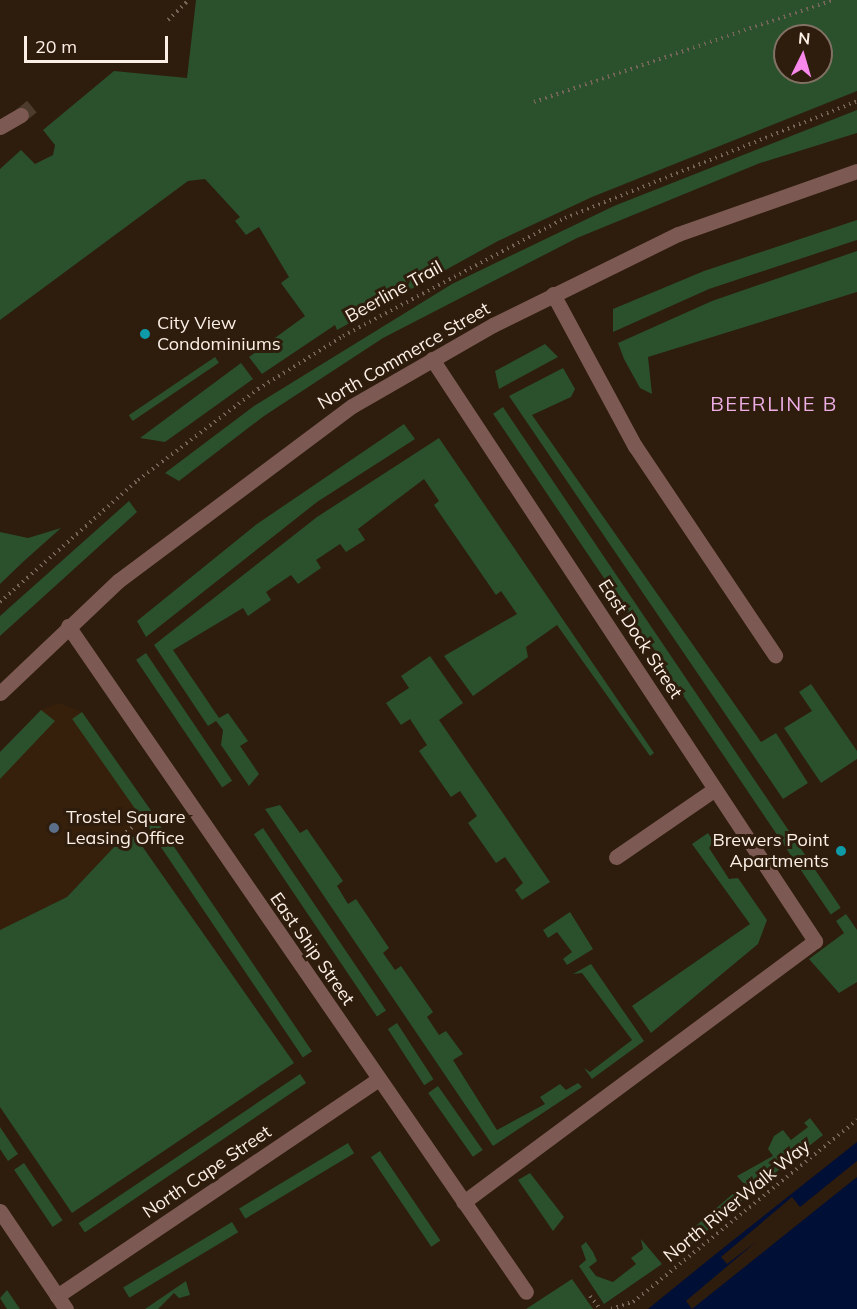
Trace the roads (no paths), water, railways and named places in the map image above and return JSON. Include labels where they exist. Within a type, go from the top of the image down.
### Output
[{"type":"street","points":[[0,128],[21,115]]},
{"type":"street","name":"North Commerce Street","points":[[0,693],[68,626],[262,470],[351,406],[553,294],[678,234],[857,171]]},
{"type":"street","points":[[553,294],[634,446],[775,655]]},
{"type":"street","name":"East Dock Street","points":[[432,360],[814,941],[463,1202]]},
{"type":"street","name":"East Ship Street","points":[[68,626],[526,1292]]},
{"type":"street","points":[[616,856],[715,789]]},
{"type":"street","name":"North Cape Street","points":[[57,1296],[379,1079]]},
{"type":"street","points":[[0,1212],[66,1309]]},
{"type":"water","points":[[857,1142],[857,1309],[648,1309],[717,1253]]},
{"type":"tunnel","points":[[21,115],[32,106]]},
{"type":"place","name":"City View Condominiums","points":[[145,334]]},
{"type":"place","name":"Trostel Square Leasing Office","points":[[54,828]]},
{"type":"place","name":"Brewers Point Apartments","points":[[841,851]]},
{"type":"district","name":"BEERLINE B","points":[[774,403]]}]
